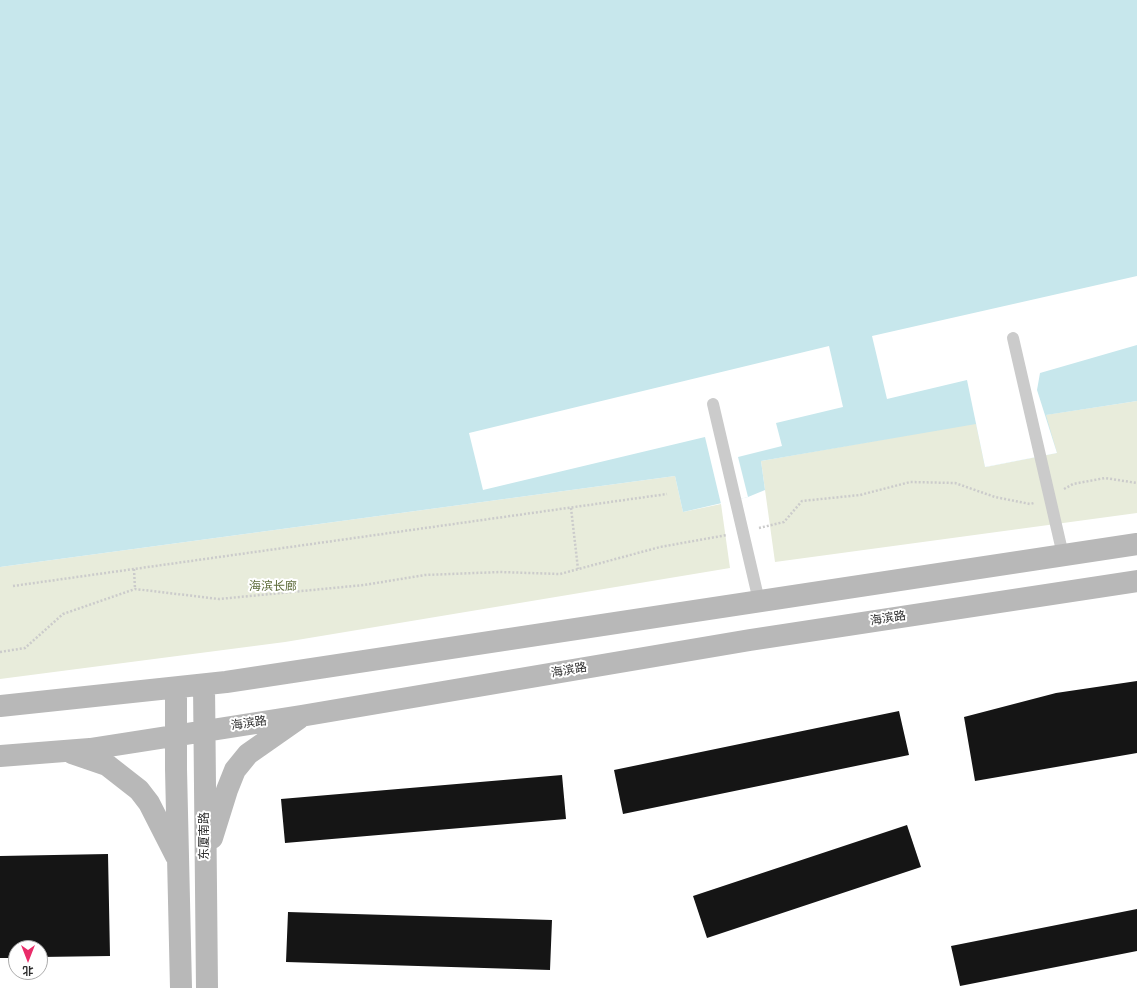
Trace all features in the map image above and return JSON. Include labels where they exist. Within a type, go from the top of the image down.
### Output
[{"type":"main road","points":[[0,706],[204,685],[1137,544]]},
{"type":"main road","name":"海滨路","points":[[0,756],[90,749],[203,730],[301,716],[750,640],[1137,581]]},
{"type":"main road","name":"东厦南路","points":[[204,685],[203,730],[208,988]]},
{"type":"main road","points":[[176,688],[178,860],[182,988]]},
{"type":"main road","points":[[205,858],[235,770],[248,754],[301,716]]},
{"type":"main road","points":[[67,751],[107,765],[139,790],[149,803],[178,860]]},
{"type":"lane","points":[[1012,338],[1063,555]]},
{"type":"lane","points":[[713,404],[759,601]]},
{"type":"path","points":[[0,652],[25,648],[63,614],[135,589],[219,599],[364,585],[425,575],[500,572],[560,574],[660,547],[743,532],[784,522],[802,501],[860,495],[910,482],[955,483],[995,497],[1030,504],[1050,498],[1074,484],[1105,478],[1137,483]]},
{"type":"path","points":[[13,586],[667,494]]},
{"type":"path","points":[[570,508],[578,569]]},
{"type":"path","points":[[134,569],[135,589]]},
{"type":"green space","points":[[1137,401],[1137,513],[775,562],[761,461],[976,423],[986,467],[1056,453],[1045,415]]},
{"type":"green space","name":"海滨长廊","points":[[675,476],[683,512],[721,504],[730,568],[285,642],[0,679],[0,567]]},
{"type":"water","points":[[0,0],[1137,0],[1137,401],[1046,415],[1057,453],[985,467],[976,424],[761,461],[765,490],[748,497],[683,512],[675,476],[0,567]]},
{"type":"pier","points":[[1137,276],[1137,345],[1040,373],[1037,390],[1057,453],[985,467],[967,380],[887,399],[872,336]]},
{"type":"pier","points":[[829,346],[843,407],[776,423],[782,446],[738,457],[748,497],[721,504],[705,437],[483,490],[469,433]]},
{"type":"building","points":[[1137,681],[1137,753],[975,781],[964,717],[1056,693]]},
{"type":"building","points":[[899,711],[909,755],[623,814],[614,770]]},
{"type":"building","points":[[562,775],[566,819],[285,843],[281,799]]},
{"type":"building","points":[[907,825],[921,867],[707,938],[693,896]]},
{"type":"building","points":[[108,854],[110,956],[48,957],[48,940],[8,940],[8,958],[0,958],[0,856]]},
{"type":"building","points":[[1137,909],[1137,951],[960,986],[951,946]]},
{"type":"building","points":[[288,912],[552,920],[550,970],[286,962]]}]
